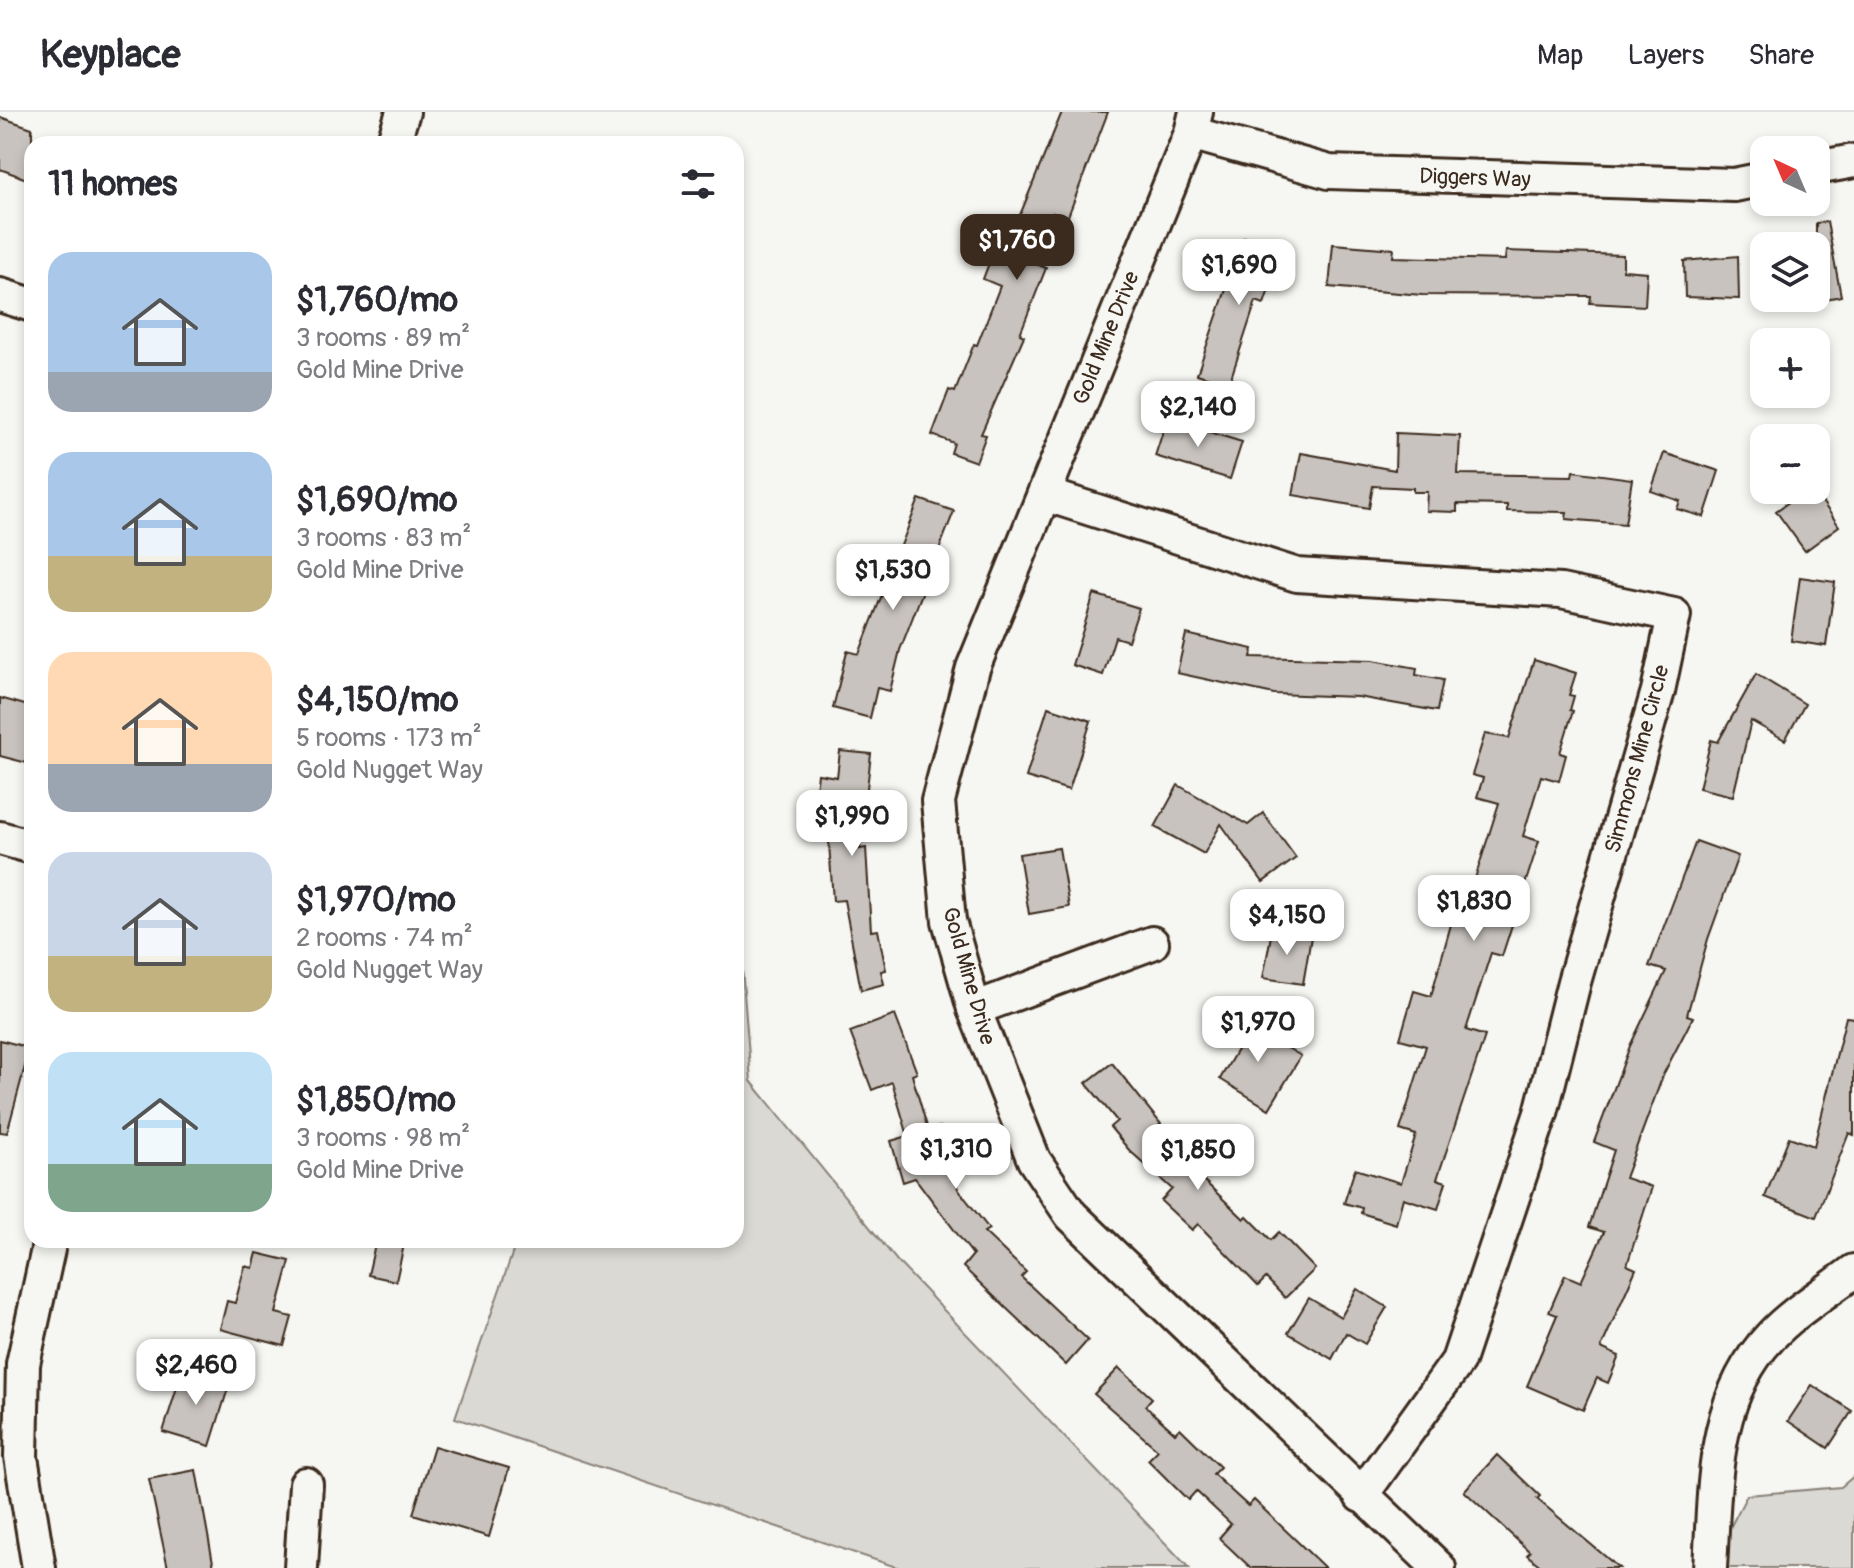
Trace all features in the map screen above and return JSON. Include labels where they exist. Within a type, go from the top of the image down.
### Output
[{"type":"street","points":[[396,136],[403,112]]},
{"type":"street","name":"Diggers Way","points":[[1193,122],[1329,172],[1734,185],[1750,182]]},
{"type":"street","name":"Gold Mine Drive","points":[[1193,122],[973,668],[938,801],[949,921],[974,1009],[1034,1160],[1071,1215],[1439,1568]]},
{"type":"street","points":[[1830,165],[1854,161]]},
{"type":"street","points":[[0,295],[24,302]]},
{"type":"street","name":"Simmons Mine Circle","points":[[1044,494],[1297,575],[1561,591],[1674,615],[1658,691],[1574,982],[1541,1113],[1458,1361],[1361,1496]]},
{"type":"street","points":[[0,838],[24,845]]},
{"type":"street","points":[[974,1009],[1152,943]]},
{"type":"street","points":[[39,1568],[10,1457],[23,1364],[48,1248]]},
{"type":"street","points":[[1710,1568],[1717,1452],[1732,1393],[1771,1336],[1854,1271]]},
{"type":"street","points":[[301,1568],[306,1484]]},
{"type":"shaded area","points":[[744,993],[751,1081],[898,1262],[1189,1568],[899,1568],[455,1418],[514,1248],[744,1248]]},
{"type":"shaded area","points":[[1854,1476],[1854,1568],[1709,1568],[1747,1495],[1841,1487]]},
{"type":"building","points":[[1062,112],[1108,112],[1067,219],[1053,213],[1033,263],[1046,268],[1020,334],[1024,336],[981,434],[986,435],[976,462],[951,453],[954,443],[932,435],[949,390],[955,392],[974,344],[977,345],[1000,286],[983,279],[1005,221],[1016,225]]},
{"type":"building","points":[[0,117],[32,128],[32,136],[24,136],[24,178],[0,169]]},
{"type":"building","points":[[1827,222],[1829,232],[1816,232],[1816,223]]},
{"type":"building","points":[[1244,237],[1283,249],[1264,304],[1256,301],[1229,384],[1197,374]]},
{"type":"building","points":[[1830,238],[1841,296],[1830,298]]},
{"type":"building","points":[[1333,244],[1394,249],[1393,257],[1505,260],[1506,251],[1623,255],[1623,270],[1647,272],[1645,306],[1590,303],[1591,296],[1422,295],[1329,287]]},
{"type":"building","points":[[1738,256],[1739,299],[1685,297],[1684,261]]},
{"type":"building","points":[[1167,419],[1242,442],[1230,479],[1155,456]]},
{"type":"building","points":[[1396,433],[1460,436],[1458,474],[1572,476],[1573,471],[1632,479],[1625,524],[1566,519],[1567,512],[1507,511],[1507,505],[1457,504],[1457,512],[1426,511],[1427,492],[1413,492],[1413,488],[1373,486],[1369,508],[1293,495],[1301,453],[1395,470]]},
{"type":"building","points":[[1664,453],[1719,471],[1704,517],[1677,509],[1680,501],[1651,491]]},
{"type":"building","points":[[919,499],[954,511],[900,650],[890,691],[877,688],[870,718],[833,708],[847,651],[859,654]]},
{"type":"building","points":[[1786,504],[1824,504],[1839,526],[1805,551],[1776,511]]},
{"type":"building","points":[[1800,577],[1835,582],[1826,646],[1791,641]]},
{"type":"building","points":[[1094,594],[1139,608],[1128,641],[1115,637],[1103,675],[1072,665]]},
{"type":"building","points":[[1186,634],[1253,649],[1251,657],[1373,660],[1417,668],[1416,675],[1443,680],[1437,711],[1358,697],[1274,694],[1177,673]]},
{"type":"building","points":[[1534,660],[1576,673],[1569,695],[1574,696],[1570,710],[1573,711],[1560,753],[1566,755],[1559,781],[1541,776],[1523,836],[1539,841],[1502,956],[1491,953],[1466,1030],[1485,1036],[1437,1179],[1446,1182],[1438,1209],[1403,1198],[1396,1224],[1361,1213],[1362,1208],[1344,1203],[1355,1169],[1401,1183],[1416,1135],[1400,1130],[1426,1046],[1400,1039],[1414,991],[1431,996],[1455,910],[1464,913],[1499,803],[1477,797],[1483,778],[1472,775],[1485,734],[1509,738]]},
{"type":"building","points":[[1756,674],[1805,704],[1785,740],[1751,721],[1733,796],[1699,788],[1711,740],[1718,742]]},
{"type":"building","points":[[0,698],[24,705],[24,762],[0,756]]},
{"type":"building","points":[[1048,707],[1091,721],[1069,790],[1026,777]]},
{"type":"building","points":[[840,751],[871,754],[860,849],[866,848],[871,931],[878,930],[886,970],[881,971],[884,984],[861,990],[844,900],[833,901],[827,814],[813,813],[818,774],[837,777]]},
{"type":"building","points":[[1178,785],[1248,825],[1263,813],[1296,858],[1263,882],[1221,824],[1204,854],[1155,827]]},
{"type":"building","points":[[1696,841],[1738,856],[1708,939],[1687,1015],[1693,1017],[1664,1073],[1625,1178],[1652,1187],[1627,1265],[1636,1269],[1601,1348],[1619,1356],[1608,1383],[1597,1378],[1583,1410],[1527,1386],[1557,1315],[1549,1312],[1565,1275],[1581,1282],[1604,1232],[1589,1227],[1614,1150],[1594,1142],[1630,1046],[1666,971],[1649,966]]},
{"type":"building","points":[[1059,848],[1069,907],[1029,914],[1019,854]]},
{"type":"building","points":[[1272,930],[1311,937],[1303,984],[1263,978]]},
{"type":"building","points":[[895,1015],[917,1073],[912,1075],[928,1130],[940,1127],[958,1189],[989,1229],[984,1232],[1026,1272],[1021,1277],[1088,1340],[1066,1365],[963,1267],[973,1255],[915,1178],[903,1182],[891,1141],[908,1136],[892,1082],[872,1090],[850,1032]]},
{"type":"building","points":[[1846,1017],[1854,1018],[1854,1135],[1849,1133],[1816,1217],[1765,1197],[1789,1137],[1814,1146]]},
{"type":"building","points":[[1239,1019],[1301,1056],[1269,1109],[1220,1079],[1238,1048],[1226,1040]]},
{"type":"building","points":[[0,1040],[24,1046],[24,1070],[7,1133],[0,1132]]},
{"type":"building","points":[[1112,1063],[1161,1124],[1152,1131],[1244,1219],[1247,1216],[1271,1240],[1279,1232],[1315,1269],[1285,1298],[1266,1278],[1258,1286],[1198,1224],[1192,1230],[1161,1201],[1172,1189],[1129,1150],[1110,1127],[1117,1121],[1086,1083]]},
{"type":"building","points":[[374,1248],[403,1248],[396,1281],[368,1275]]},
{"type":"building","points":[[257,1253],[290,1261],[276,1313],[292,1317],[284,1346],[220,1329],[227,1301],[235,1303],[245,1266],[253,1268]]},
{"type":"building","points":[[1357,1289],[1387,1307],[1365,1344],[1346,1333],[1332,1359],[1288,1333],[1309,1298],[1341,1317]]},
{"type":"building","points":[[183,1368],[230,1382],[210,1446],[163,1432]]},
{"type":"building","points":[[1119,1368],[1152,1398],[1145,1406],[1175,1433],[1180,1428],[1220,1467],[1213,1474],[1248,1506],[1254,1500],[1325,1568],[1251,1568],[1219,1538],[1231,1524],[1196,1491],[1188,1500],[1148,1460],[1158,1450],[1094,1394]]},
{"type":"building","points":[[1812,1385],[1852,1411],[1828,1448],[1788,1421]]},
{"type":"building","points":[[434,1446],[509,1468],[489,1537],[413,1514]]},
{"type":"building","points":[[1497,1455],[1540,1496],[1537,1499],[1619,1568],[1543,1568],[1527,1555],[1530,1552],[1464,1491]]},
{"type":"building","points":[[196,1470],[214,1568],[168,1568],[149,1479]]}]
